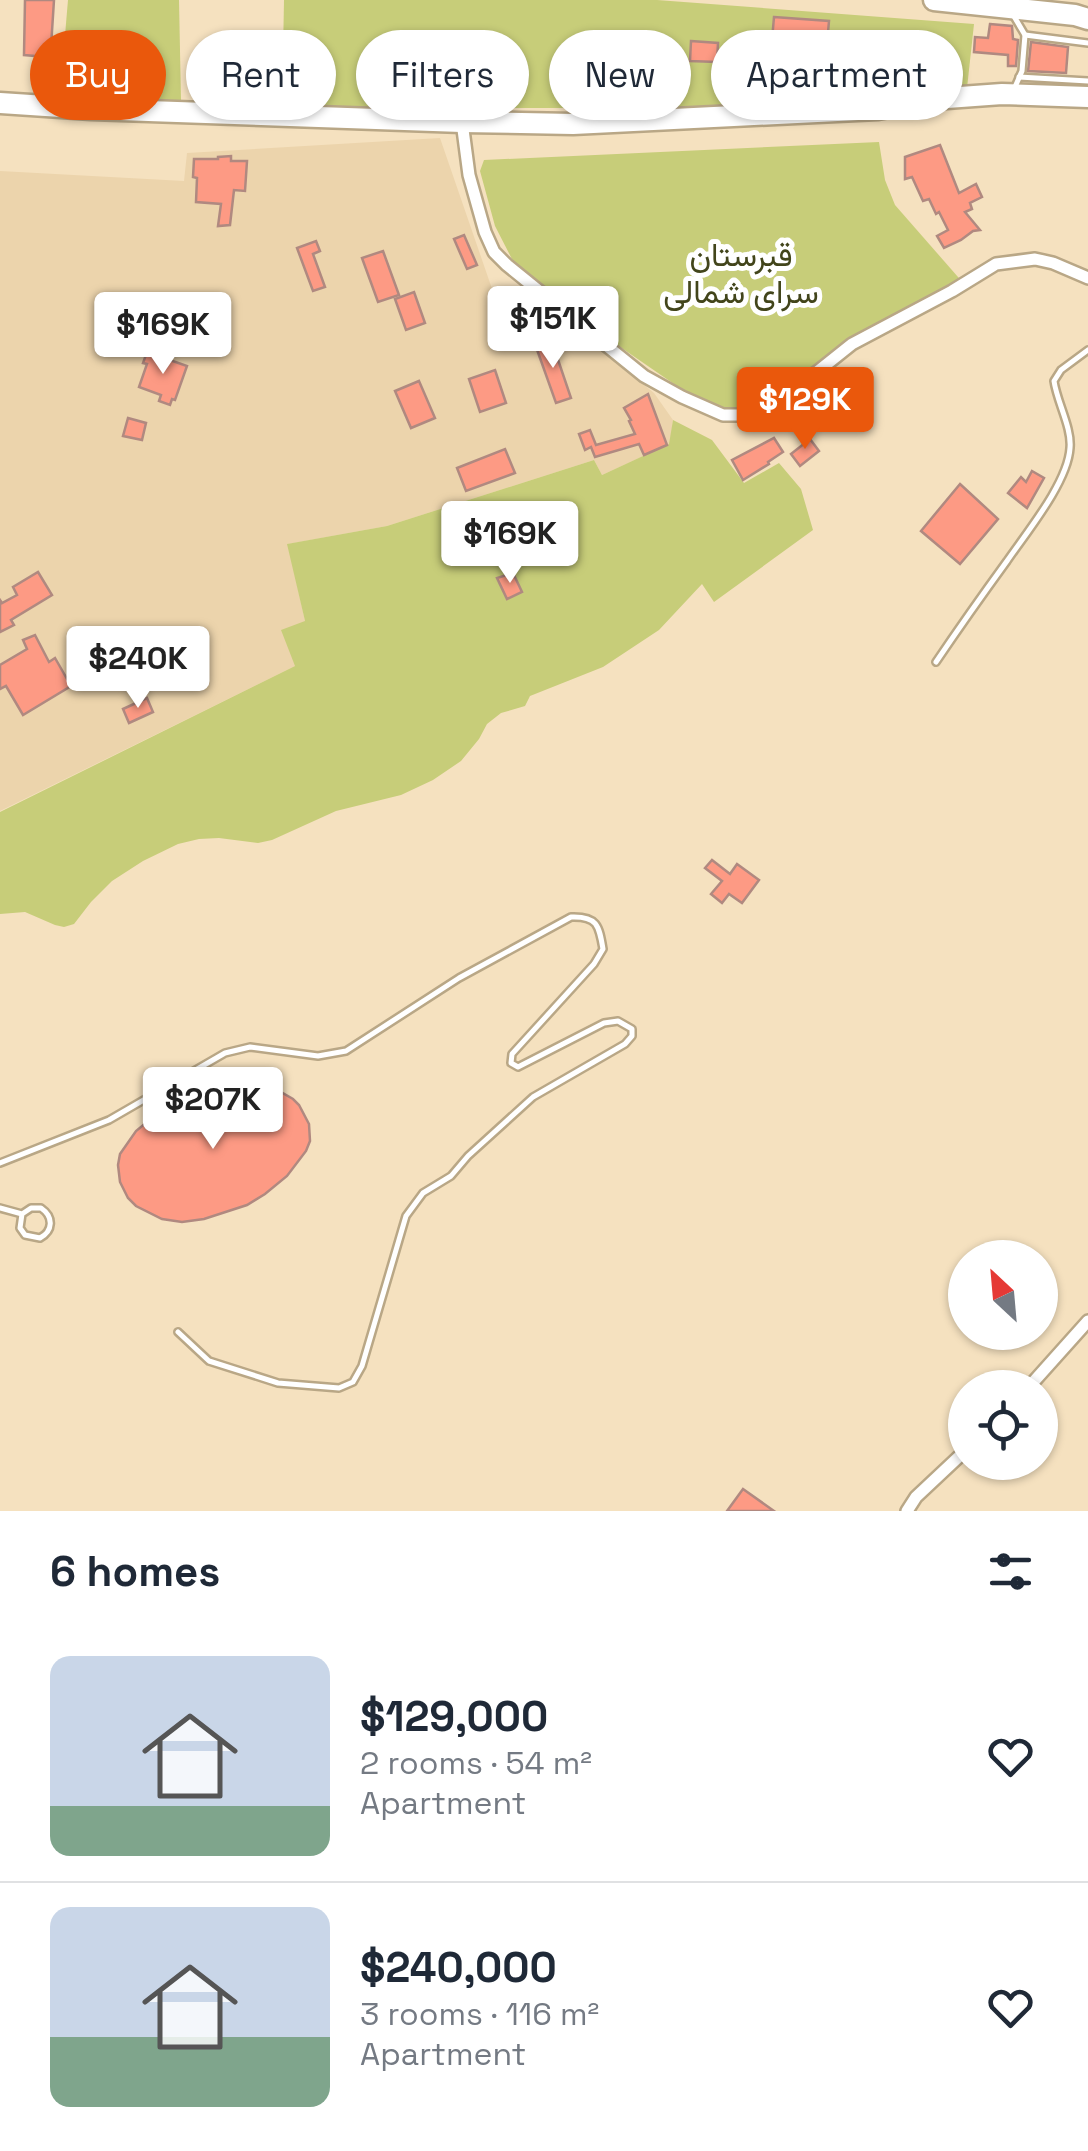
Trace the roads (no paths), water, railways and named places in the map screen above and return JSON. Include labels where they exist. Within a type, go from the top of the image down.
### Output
[{"type":"highway","points":[[934,0],[1088,19]]},
{"type":"highway","points":[[0,103],[573,124],[878,109],[1015,86],[1088,97]]},
{"type":"street","points":[[462,122],[469,175],[494,252],[644,376],[723,415],[758,415],[768,411],[852,344],[996,264],[1035,259],[1053,262],[1088,278]]},
{"type":"street","points":[[1044,1370],[1088,1322]]},
{"type":"street","points":[[907,1511],[916,1496],[948,1467]]},
{"type":"lane","points":[[1008,8],[1025,36],[1022,71],[1015,86],[1088,80]]},
{"type":"lane","points":[[1025,36],[1088,43]]},
{"type":"lane","points":[[936,662],[1045,505],[1068,463],[1071,444],[1054,381],[1061,370],[1088,350]]},
{"type":"lane","points":[[0,1163],[109,1120],[225,1053],[250,1047],[318,1056],[346,1051],[458,978],[571,918],[586,917],[595,922],[603,948],[594,964],[512,1054],[511,1063],[518,1067],[604,1023],[618,1021],[632,1029],[632,1036],[625,1044],[533,1097],[451,1176],[424,1193],[406,1216],[354,1382],[340,1388],[278,1383],[209,1362],[178,1332]]},
{"type":"lane","points":[[36,1207],[46,1211],[51,1221],[48,1231],[40,1238],[25,1235],[20,1228],[22,1214],[36,1207]]},
{"type":"lane","points":[[0,1208],[22,1214]]},
{"type":"park label","name":"قبرستان سرای شمالی","points":[[741,274]]}]
